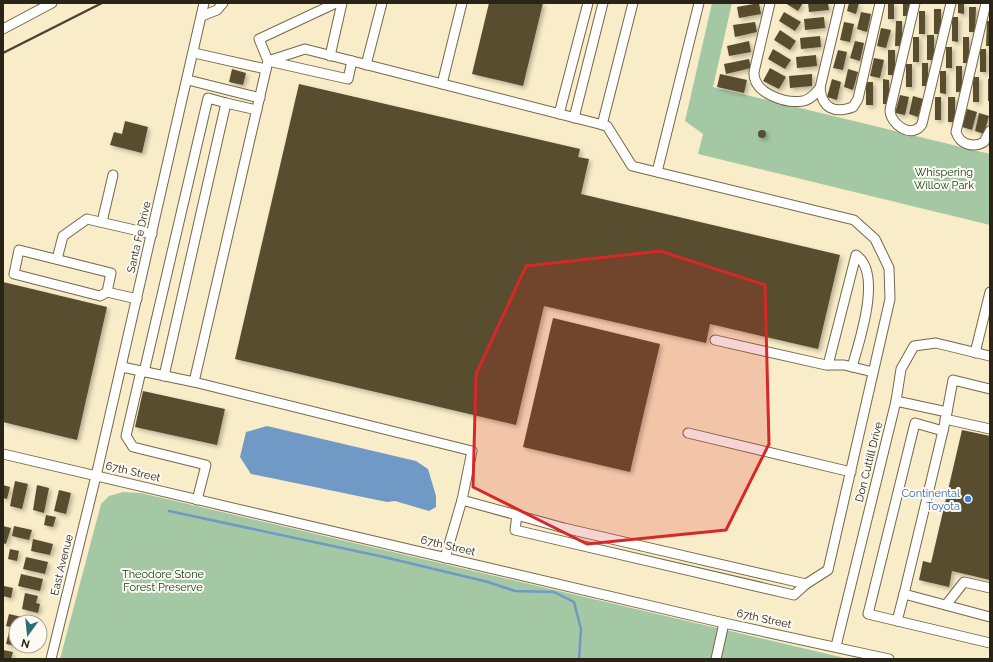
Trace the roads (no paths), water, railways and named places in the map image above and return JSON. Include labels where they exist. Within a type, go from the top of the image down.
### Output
[{"type":"street","points":[[3,29],[52,3]]},
{"type":"street","name":"Santa Fe Drive","points":[[96,476],[188,80],[204,3]]},
{"type":"street","points":[[202,16],[217,10],[223,3]]},
{"type":"street","points":[[194,382],[267,65],[259,39],[336,3]]},
{"type":"street","points":[[330,56],[342,3]]},
{"type":"street","points":[[366,65],[382,3]]},
{"type":"street","points":[[442,84],[462,3]]},
{"type":"street","points":[[559,114],[588,3]]},
{"type":"street","points":[[574,118],[603,3]]},
{"type":"street","points":[[602,125],[632,3]]},
{"type":"street","points":[[657,172],[699,3]]},
{"type":"street","points":[[770,3],[754,72],[754,79],[765,92],[772,96],[797,102],[809,99],[820,88]]},
{"type":"street","points":[[840,3],[820,88],[821,97],[828,107],[840,110],[853,107],[856,103],[880,3]]},
{"type":"street","points":[[915,3],[890,110],[895,123],[906,130],[911,131],[920,128],[922,124],[951,3]]},
{"type":"street","points":[[986,3],[956,132],[958,138],[962,142],[975,145],[984,142],[990,131]]},
{"type":"street","points":[[267,65],[305,50],[607,126],[632,166],[854,220],[875,239],[889,268],[890,298],[828,570],[806,584],[794,595],[514,530],[517,515]]},
{"type":"street","points":[[194,53],[348,79],[352,61]]},
{"type":"street","points":[[188,80],[260,98]]},
{"type":"street","points":[[197,500],[206,465],[133,447],[126,436],[208,98],[257,110]]},
{"type":"street","points":[[164,376],[226,103]]},
{"type":"street","points":[[102,222],[113,175]]},
{"type":"street","points":[[57,259],[63,236],[87,219],[152,234]]},
{"type":"street","points":[[107,292],[111,273],[19,250],[14,274],[100,296],[107,292],[137,299]]},
{"type":"street","points":[[828,365],[856,255],[865,270],[869,290],[868,303],[852,367]]},
{"type":"street","points":[[990,292],[975,353],[990,356]]},
{"type":"street","points":[[715,340],[828,365],[852,367],[873,372]]},
{"type":"street","name":"Don Cuttill Drive","points":[[836,646],[896,401],[901,368],[914,346],[936,343],[975,353]]},
{"type":"street","points":[[122,367],[194,382],[472,451],[462,500],[445,558]]},
{"type":"street","points":[[897,621],[943,431],[953,380],[990,389]]},
{"type":"street","points":[[896,401],[990,429]]},
{"type":"street","points":[[943,431],[915,423],[868,614],[990,643]]},
{"type":"street","points":[[688,433],[850,472]]},
{"type":"street","name":"67th Street","points":[[3,454],[724,623],[836,646],[889,659]]},
{"type":"street","name":"East Avenue","points":[[51,659],[96,476]]},
{"type":"street","points":[[462,500],[633,544],[806,584]]},
{"type":"street","points":[[629,557],[633,544]]},
{"type":"street","points":[[946,605],[964,582],[990,588]]},
{"type":"street","points":[[904,594],[990,617]]},
{"type":"street","points":[[716,659],[724,623]]},
{"type":"water","points":[[267,426],[416,461],[428,469],[436,496],[436,507],[429,511],[395,501],[387,502],[251,474],[240,457],[246,432]]},
{"type":"waterway","points":[[169,511],[384,557],[488,582],[515,591],[554,592],[574,602],[581,629],[579,659]]},
{"type":"railway","points":[[3,53],[102,3]]},
{"type":"place","name":"Continental Toyota","points":[[968,499]]},
{"type":"park label","name":"Whispering Willow Park","points":[[944,178]]},
{"type":"park label","name":"Theodore Stone Forest Preserve","points":[[163,580]]}]
